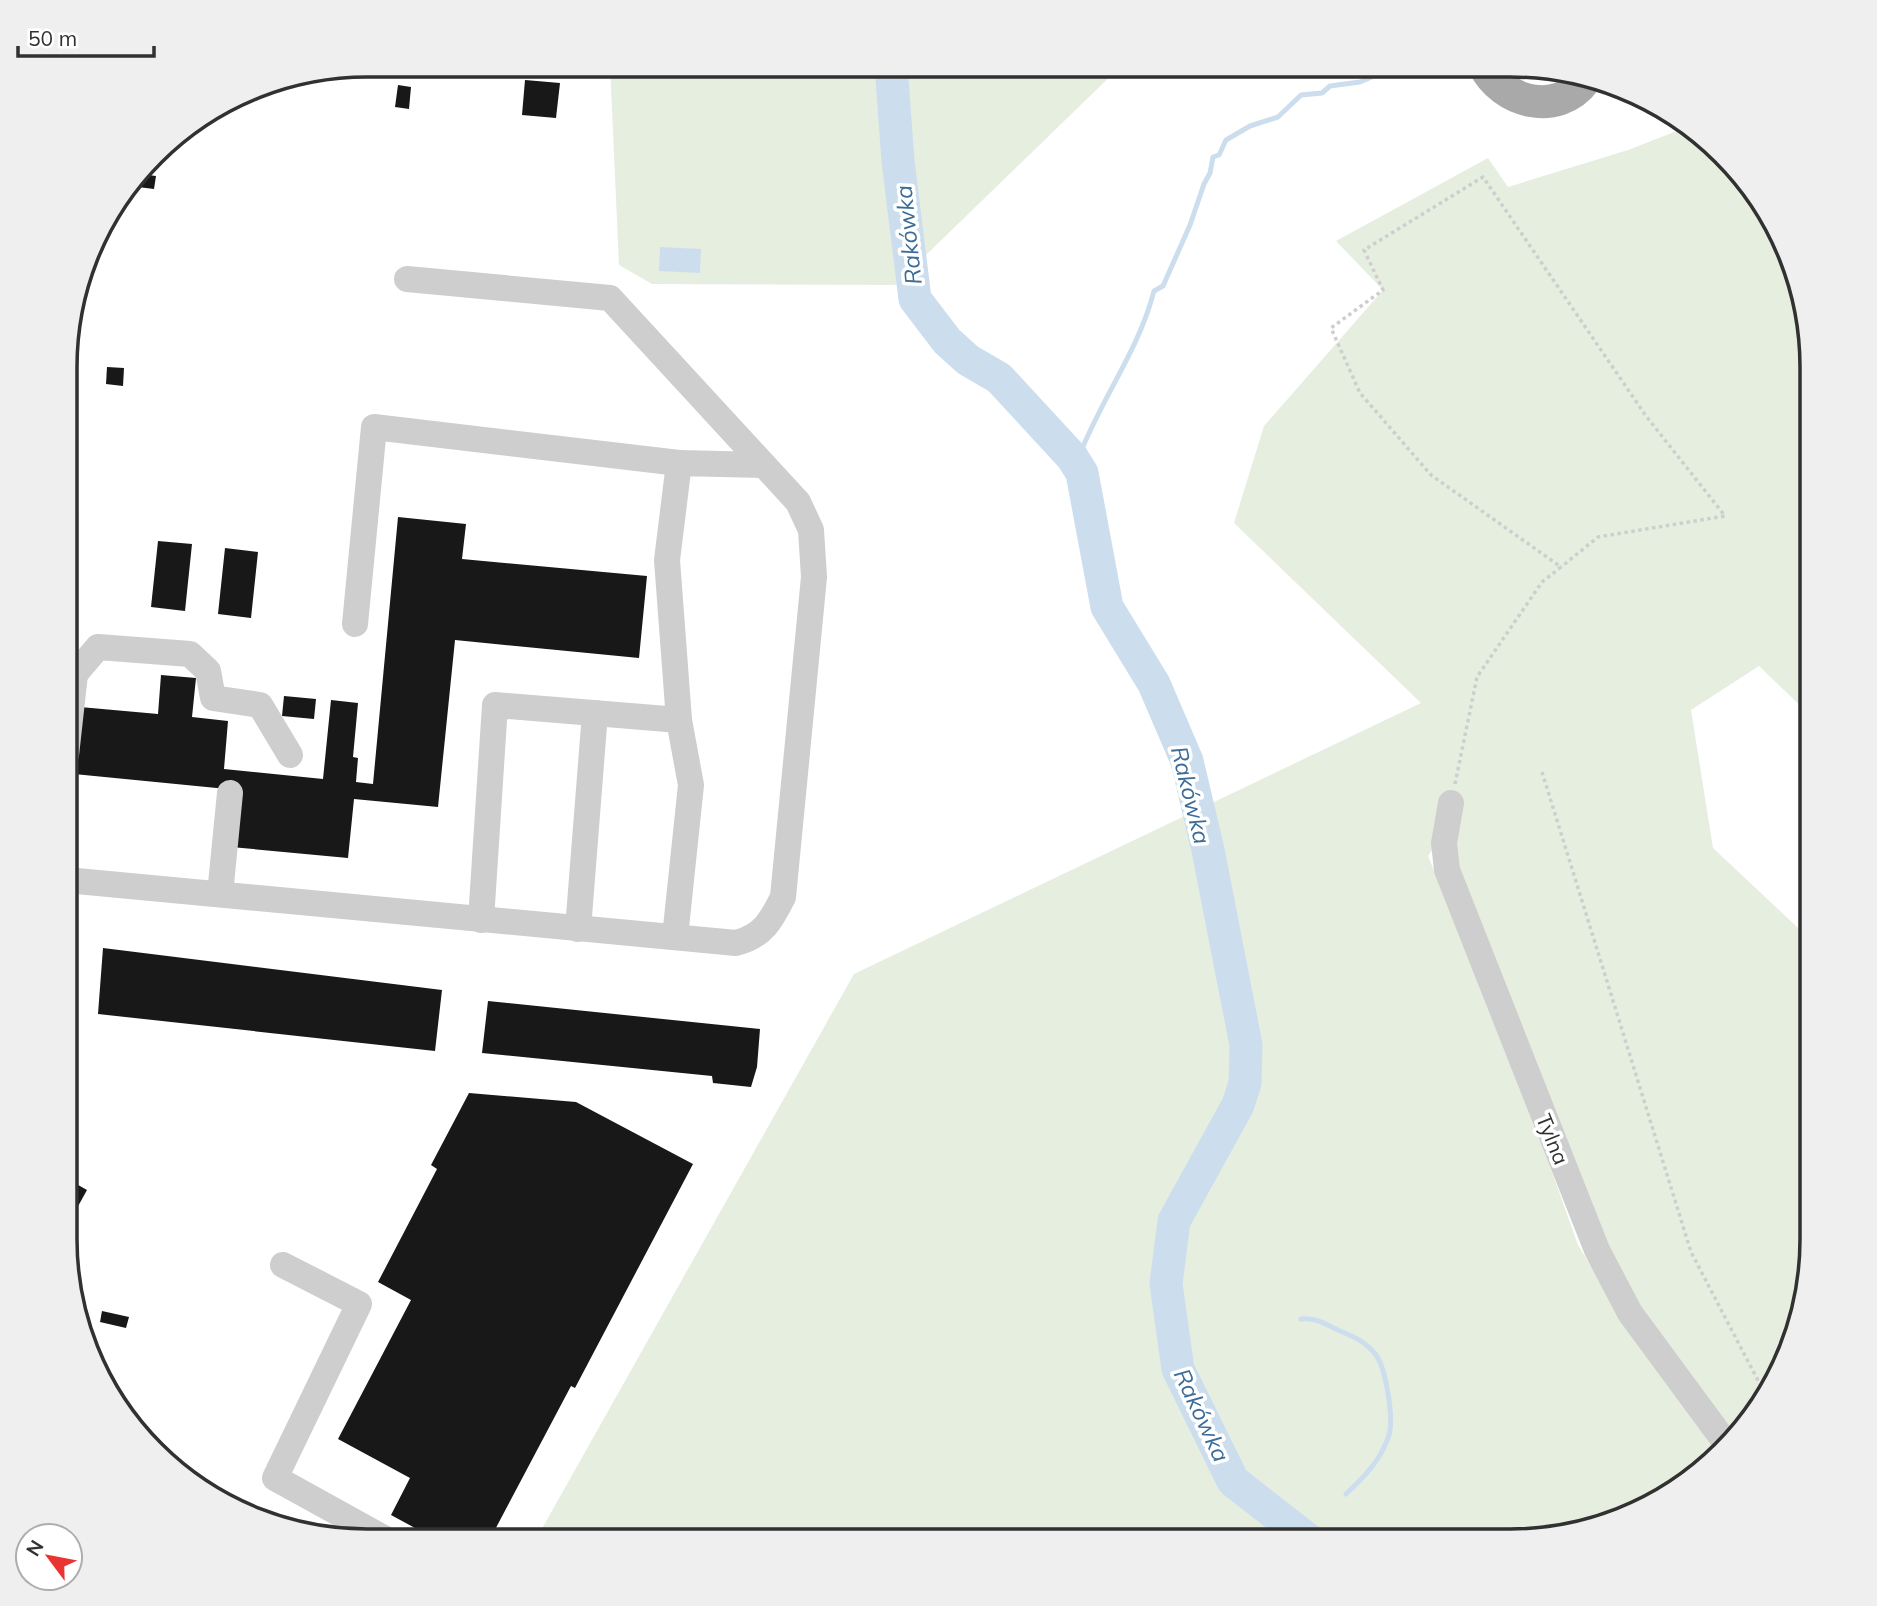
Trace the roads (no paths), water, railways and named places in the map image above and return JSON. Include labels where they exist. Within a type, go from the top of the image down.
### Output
[{"type":"main road","points":[[1492,77],[1497,85],[1512,96],[1530,102],[1549,102],[1567,96],[1579,86]]},
{"type":"street","points":[[77,881],[736,943],[751,939],[771,921],[783,897],[814,577],[811,530],[798,502],[610,298],[407,279]]},
{"type":"street","points":[[355,624],[374,427],[679,463],[763,465]]},
{"type":"street","points":[[675,937],[691,785],[679,720],[667,560],[679,463]]},
{"type":"street","points":[[77,668],[98,647],[190,654],[208,671],[213,698],[260,705],[290,755]]},
{"type":"street","points":[[481,920],[495,705],[679,720]]},
{"type":"street","points":[[578,929],[595,713]]},
{"type":"street","points":[[220,894],[230,793]]},
{"type":"street","name":"Tylna","points":[[1451,803],[1444,843],[1447,870],[1597,1250],[1630,1313],[1721,1437]]},
{"type":"street","points":[[283,1265],[359,1304],[275,1478],[361,1529]]},
{"type":"water","points":[[660,247],[701,249],[700,273],[659,271]]},
{"type":"waterway","name":"Rakówka","points":[[892,77],[898,161],[915,299],[947,341],[968,360],[999,378],[1072,457],[1082,473],[1107,607],[1154,684],[1187,761],[1208,850],[1246,1045],[1245,1083],[1238,1105],[1174,1221],[1166,1284],[1178,1369],[1233,1481],[1295,1529]]},
{"type":"waterway","points":[[1076,464],[1138,336],[1154,291],[1163,286],[1190,225],[1210,173],[1213,157],[1219,155],[1226,140],[1250,126],[1278,117],[1301,95],[1322,93],[1330,86],[1360,82],[1371,77]]},
{"type":"waterway","points":[[1301,1319],[1317,1320],[1360,1340],[1376,1355],[1383,1372],[1390,1408],[1388,1438],[1376,1461],[1346,1494]]}]
